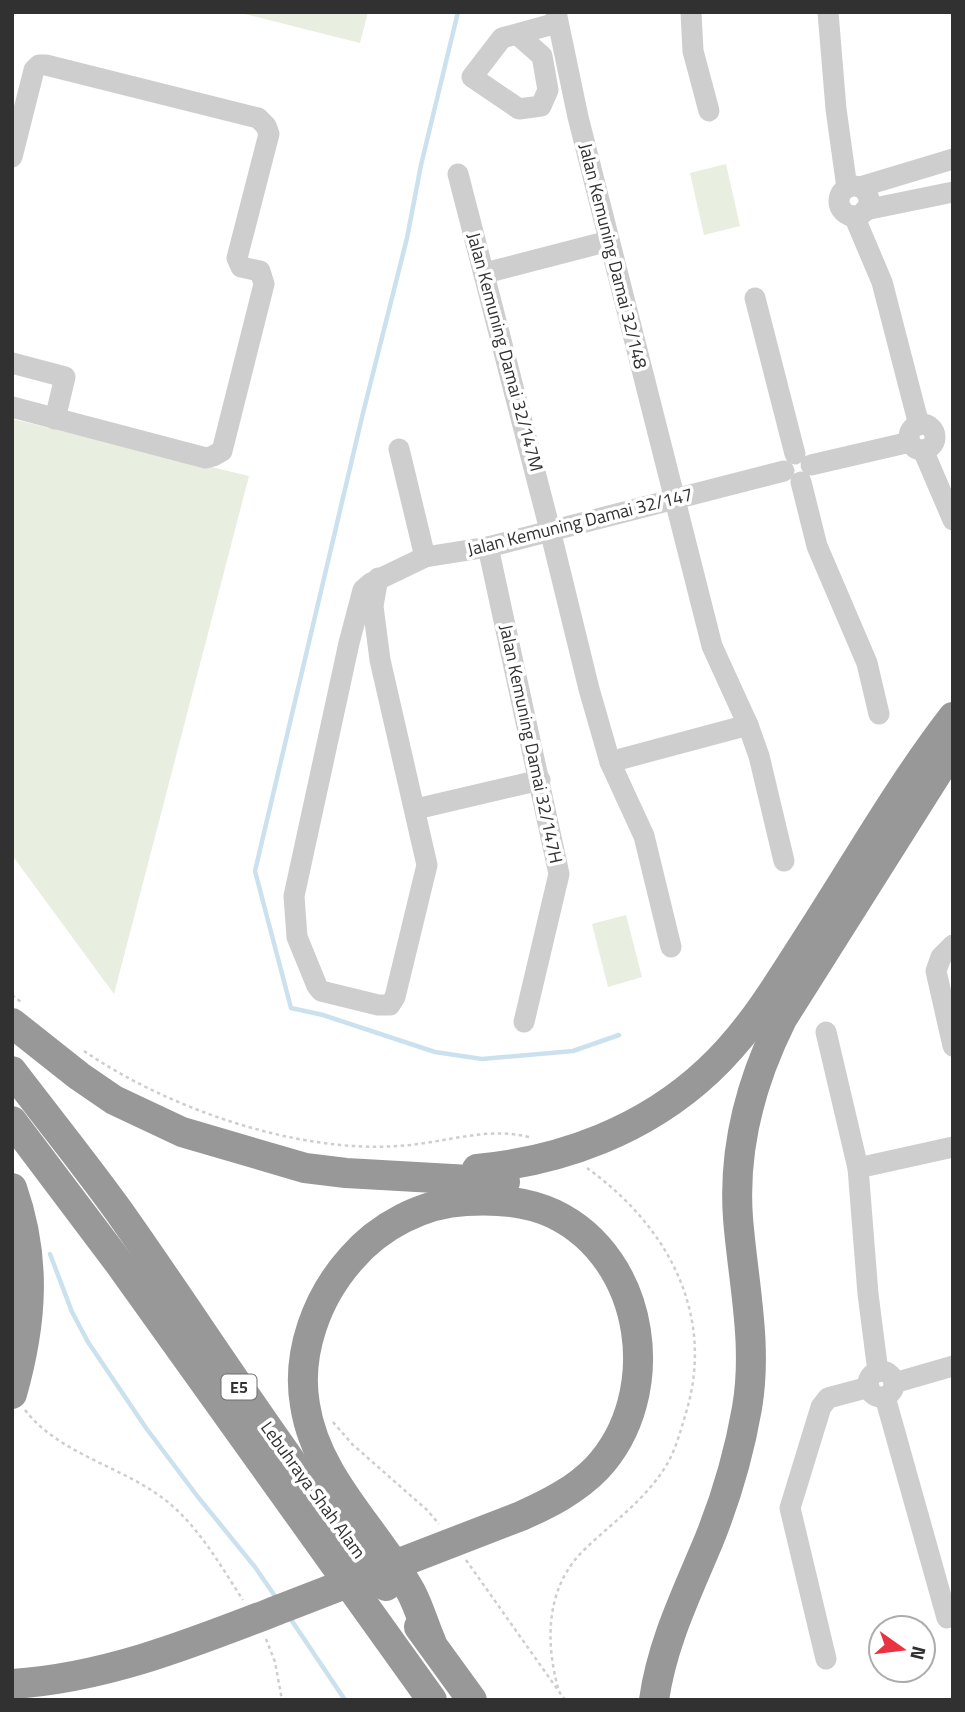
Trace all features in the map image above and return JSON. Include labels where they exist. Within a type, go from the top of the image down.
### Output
[{"type":"highway","points":[[411,1176],[516,1165],[578,1148],[614,1135],[644,1118],[706,1072],[761,1012],[902,789],[953,717]]},
{"type":"highway","points":[[654,1700],[668,1638],[730,1482],[748,1405],[751,1339],[738,1218],[738,1167],[750,1100],[768,1047],[782,1019],[953,748]]},
{"type":"highway","points":[[12,1684],[70,1678],[118,1667],[248,1628],[524,1526],[592,1496],[619,1470],[636,1442],[653,1395],[658,1345],[649,1303],[633,1265],[599,1223],[569,1202],[520,1185],[304,1168],[182,1132],[114,1100],[79,1076],[17,1014]]},
{"type":"highway","name":"Lebuhraya Shah Alam","points":[[12,1070],[116,1208],[344,1534],[431,1641],[472,1700]]},
{"type":"highway","name":"Lebuhraya Shah Alam","points":[[12,1121],[119,1263],[432,1700]]},
{"type":"highway","points":[[12,1188],[28,1251],[30,1301],[18,1401]]},
{"type":"highway","points":[[431,1641],[412,1593],[328,1469],[316,1444],[304,1403],[306,1353],[313,1322],[323,1297],[339,1272],[356,1253],[389,1227],[420,1211],[458,1201],[489,1200],[526,1204],[557,1215],[601,1251],[629,1302],[639,1348],[635,1396],[624,1428],[597,1469],[524,1526]]},
{"type":"highway","points":[[46,1700],[176,1669],[248,1628]]},
{"type":"street","points":[[691,12],[693,51],[709,111]]},
{"type":"street","points":[[828,12],[835,109],[853,188]]},
{"type":"street","points":[[518,35],[556,18]]},
{"type":"street","name":"Jalan Kemuning Damai 32/148","points":[[556,18],[609,241],[712,646],[759,756],[784,860]]},
{"type":"street","points":[[12,157],[34,70],[39,65],[258,118],[269,134],[237,258],[241,267],[260,271],[264,284],[222,451],[206,458],[12,407]]},
{"type":"street","points":[[953,159],[853,188],[840,195],[839,205],[845,213],[860,213],[953,192]]},
{"type":"street","name":"Jalan Kemuning Damai 32/147M","points":[[457,174],[485,273],[589,690],[610,762],[644,836],[671,947]]},
{"type":"street","points":[[860,213],[953,520]]},
{"type":"street","points":[[485,273],[609,241]]},
{"type":"street","points":[[755,298],[817,546],[867,663],[879,714]]},
{"type":"street","points":[[12,363],[65,377],[55,419]]},
{"type":"street","name":"Jalan Kemuning Damai 32/147","points":[[377,578],[425,557],[488,547],[928,436]]},
{"type":"street","points":[[399,449],[425,557]]},
{"type":"street","name":"Jalan Kemuning Damai 32/147H","points":[[488,547],[559,874],[524,1022]]},
{"type":"street","points":[[377,578],[373,606],[380,660],[427,865],[395,997],[390,1005],[378,1005],[321,991],[297,937],[294,896],[349,643],[363,590],[377,578]]},
{"type":"street","points":[[349,643],[369,648],[380,660]]},
{"type":"street","points":[[610,762],[748,725]]},
{"type":"street","points":[[416,809],[540,780]]},
{"type":"street","points":[[950,946],[940,957],[936,971],[953,1046]]},
{"type":"street","points":[[825,1032],[858,1168],[868,1293],[881,1385],[947,1618]]},
{"type":"street","points":[[858,1168],[953,1147]]},
{"type":"street","points":[[826,1659],[790,1508],[821,1406],[828,1398],[953,1366]]},
{"type":"path","points":[[12,995],[17,1014]]},
{"type":"path","points":[[80,1048],[100,1062],[147,1086],[227,1120],[328,1144],[399,1146],[491,1132],[512,1133],[535,1139]]},
{"type":"path","points":[[18,1401],[38,1424],[68,1445],[144,1486],[175,1509],[212,1553],[248,1628],[275,1661],[282,1700]]},
{"type":"path","points":[[330,1418],[352,1444],[427,1510],[444,1530]]},
{"type":"path","points":[[466,1560],[565,1700]]},
{"type":"shaded area","points":[[237,12],[368,12],[360,43]]},
{"type":"shaded area","points":[[726,164],[740,226],[704,235],[690,173]]},
{"type":"shaded area","points":[[12,419],[249,476],[114,994],[12,855]]},
{"type":"shaded area","points":[[626,915],[642,977],[608,987],[592,924]]},
{"type":"waterway","points":[[458,12],[421,165],[407,238],[255,871],[291,1008],[323,1015],[435,1052],[482,1059],[573,1051],[619,1035]]},
{"type":"waterway","points":[[50,1254],[72,1312],[88,1342],[146,1428],[277,1599]]},
{"type":"waterway","points":[[290,1618],[345,1700]]}]
